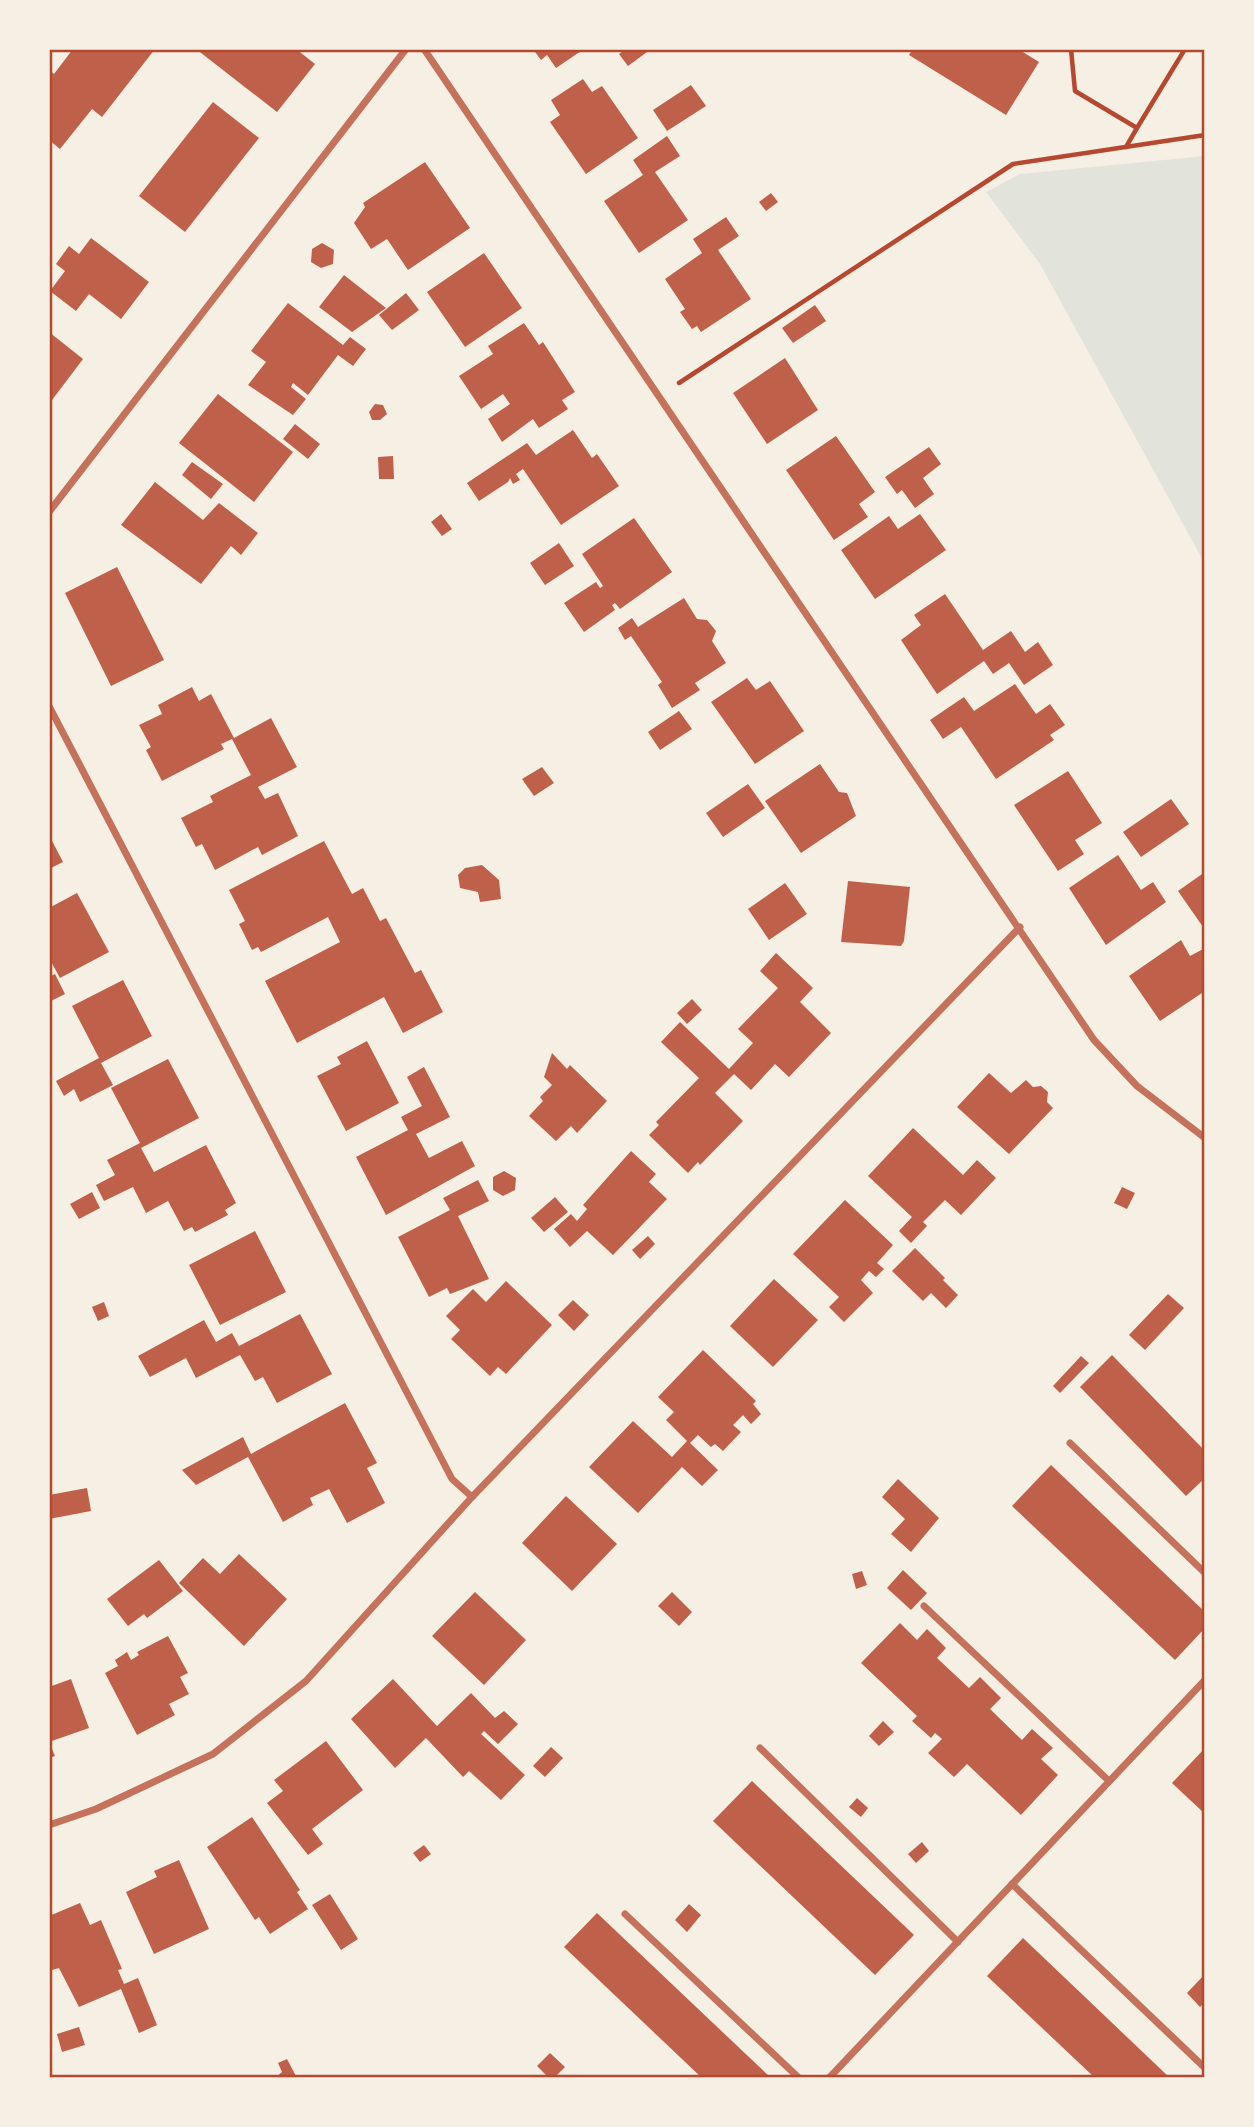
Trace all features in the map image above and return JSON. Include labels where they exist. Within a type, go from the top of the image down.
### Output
[{"type":"street","points":[[49,512],[406,49]]},
{"type":"street","points":[[424,49],[1094,1040],[1137,1086],[1205,1138]]},
{"type":"street","points":[[49,706],[452,1479],[472,1497]]},
{"type":"street","points":[[49,1825],[96,1809],[201,1759],[233,1738],[306,1681],[472,1497],[1020,927]]},
{"type":"street","points":[[1070,1443],[1205,1573]]},
{"type":"street","points":[[924,1606],[1110,1781]]},
{"type":"street","points":[[829,2078],[1203,1686]]},
{"type":"street","points":[[760,1748],[958,1942]]},
{"type":"street","points":[[1012,1884],[1205,2068]]},
{"type":"street","points":[[625,1914],[799,2078]]},
{"type":"path","points":[[1070,49],[1075,91],[1137,128]]},
{"type":"path","points":[[1126,147],[1185,49]]},
{"type":"path","points":[[658,397],[1013,164],[1205,135]]},
{"type":"shaded area","points":[[1205,156],[1205,564],[1040,264],[986,192],[1020,174]]},
{"type":"building","points":[[73,49],[155,49],[102,117],[92,109],[60,149],[49,140],[49,70],[54,74]]},
{"type":"building","points":[[196,49],[296,49],[315,64],[277,112]]},
{"type":"building","points":[[533,49],[584,49],[556,68],[547,55],[541,60]]},
{"type":"building","points":[[626,49],[644,49],[647,52],[628,66],[619,54]]},
{"type":"building","points":[[913,49],[1018,49],[1039,62],[1006,115],[909,55]]},
{"type":"building","points":[[583,79],[592,92],[602,86],[638,138],[586,174],[550,122],[560,115],[551,100]]},
{"type":"building","points":[[691,85],[706,106],[667,131],[653,110]]},
{"type":"building","points":[[213,102],[259,138],[185,232],[139,196]]},
{"type":"building","points":[[667,136],[680,156],[655,172],[688,220],[639,253],[604,201],[643,175],[633,160]]},
{"type":"building","points":[[425,162],[470,228],[408,270],[387,239],[371,249],[354,223],[365,207],[363,203]]},
{"type":"building","points":[[771,193],[778,202],[766,211],[759,202]]},
{"type":"building","points":[[726,217],[739,236],[718,250],[751,299],[701,332],[697,326],[692,329],[680,312],[685,309],[665,279],[702,253],[693,239]]},
{"type":"building","points":[[91,238],[149,282],[121,319],[89,294],[76,311],[50,291],[65,271],[56,264],[69,246],[79,254]]},
{"type":"building","points":[[322,243],[334,250],[333,264],[321,268],[311,262],[312,249]]},
{"type":"building","points":[[484,253],[522,308],[465,347],[427,292]]},
{"type":"building","points":[[344,275],[386,308],[352,332],[319,307]]},
{"type":"building","points":[[406,293],[419,310],[392,330],[379,315]]},
{"type":"building","points":[[288,303],[343,345],[350,337],[366,349],[353,366],[338,355],[308,395],[293,383],[291,387],[306,399],[293,415],[248,385],[266,362],[251,351]]},
{"type":"building","points":[[815,305],[826,321],[793,343],[782,328]]},
{"type":"building","points":[[524,323],[539,345],[543,342],[575,392],[562,400],[568,409],[539,428],[533,419],[502,442],[488,419],[510,404],[503,394],[481,409],[459,376],[493,354],[488,346]]},
{"type":"building","points":[[49,332],[83,359],[49,404]]},
{"type":"building","points":[[785,358],[818,410],[767,444],[733,393]]},
{"type":"building","points":[[218,394],[293,452],[254,502],[179,443]]},
{"type":"building","points":[[375,404],[383,405],[387,414],[380,420],[372,420],[369,412]]},
{"type":"building","points":[[295,424],[320,444],[308,459],[283,439]]},
{"type":"building","points":[[573,430],[592,458],[597,454],[619,486],[561,525],[523,469],[516,474],[520,480],[513,484],[510,478],[479,501],[467,483],[527,443],[536,455]]},
{"type":"building","points":[[836,436],[875,492],[859,504],[868,517],[834,540],[786,470]]},
{"type":"building","points":[[929,447],[941,464],[923,478],[934,494],[915,508],[902,490],[897,494],[885,477]]},
{"type":"building","points":[[393,456],[394,479],[379,479],[378,457]]},
{"type":"building","points":[[192,462],[223,484],[211,499],[182,475]]},
{"type":"building","points":[[155,482],[203,520],[219,503],[258,533],[241,555],[231,546],[201,584],[121,525]]},
{"type":"building","points":[[441,514],[452,529],[442,536],[431,522]]},
{"type":"building","points":[[920,514],[946,550],[875,599],[841,550],[889,516],[898,529]]},
{"type":"building","points":[[634,518],[672,572],[620,609],[615,603],[612,605],[615,610],[584,632],[564,603],[596,582],[600,588],[603,586],[582,554]]},
{"type":"building","points":[[559,543],[574,566],[545,585],[530,563]]},
{"type":"building","points":[[117,567],[164,660],[111,686],[65,593]]},
{"type":"building","points":[[945,594],[983,650],[1011,631],[1025,652],[1038,642],[1053,665],[1024,685],[1009,663],[993,674],[984,661],[937,694],[901,640],[921,625],[914,615]]},
{"type":"building","points":[[684,598],[697,619],[707,620],[716,631],[712,641],[726,663],[695,683],[700,690],[672,708],[658,685],[662,682],[631,636],[625,640],[618,628],[632,618],[638,627]]},
{"type":"building","points":[[747,678],[756,690],[770,681],[804,731],[755,764],[711,702]]},
{"type":"building","points":[[1015,684],[1036,714],[1050,704],[1065,725],[1050,735],[1054,740],[996,779],[961,727],[943,739],[930,720],[964,697],[974,711]]},
{"type":"building","points":[[192,687],[199,701],[211,694],[234,738],[271,718],[297,767],[258,787],[265,799],[278,793],[298,836],[262,855],[258,847],[215,870],[202,844],[196,847],[181,818],[213,802],[210,796],[251,775],[232,739],[221,744],[224,749],[162,781],[146,750],[151,747],[139,725],[162,714],[158,705]]},
{"type":"building","points":[[679,711],[692,729],[660,750],[648,732]]},
{"type":"building","points":[[820,764],[839,792],[847,793],[856,816],[801,853],[765,801]]},
{"type":"building","points":[[542,767],[554,783],[534,796],[522,779]]},
{"type":"building","points":[[1068,771],[1102,823],[1075,840],[1084,854],[1058,871],[1014,805]]},
{"type":"building","points":[[748,784],[765,808],[723,837],[706,813]]},
{"type":"building","points":[[1171,799],[1189,824],[1141,857],[1123,832]]},
{"type":"building","points":[[49,835],[63,862],[49,869]]},
{"type":"building","points":[[324,841],[352,894],[363,888],[380,921],[386,918],[415,973],[421,970],[443,1012],[403,1033],[384,997],[297,1043],[265,981],[340,942],[328,917],[261,952],[258,947],[252,950],[239,924],[245,921],[229,890]]},
{"type":"building","points":[[1118,855],[1141,890],[1153,882],[1166,902],[1106,945],[1069,888]]},
{"type":"building","points":[[482,865],[499,880],[501,899],[480,902],[478,892],[460,888],[458,875],[465,868]]},
{"type":"building","points":[[1205,872],[1205,926],[1203,927],[1178,891]]},
{"type":"building","points":[[848,881],[910,887],[904,941],[901,946],[841,942]]},
{"type":"building","points":[[785,883],[807,914],[769,940],[748,909]]},
{"type":"building","points":[[77,893],[109,952],[60,978],[49,958],[49,908]]},
{"type":"building","points":[[1181,940],[1190,956],[1205,948],[1205,991],[1160,1021],[1129,976]]},
{"type":"building","points":[[776,953],[813,988],[800,1002],[831,1033],[789,1077],[775,1064],[751,1090],[734,1074],[715,1093],[743,1121],[700,1165],[698,1162],[688,1173],[649,1135],[659,1125],[656,1122],[699,1078],[661,1042],[680,1022],[729,1069],[753,1043],[738,1029],[778,988],[760,971]]},
{"type":"building","points":[[55,974],[65,994],[49,1002],[49,977]]},
{"type":"building","points":[[123,980],[152,1036],[101,1063],[113,1085],[80,1102],[74,1089],[64,1096],[56,1081],[99,1058],[72,1006]]},
{"type":"building","points":[[692,999],[702,1010],[687,1024],[677,1013]]},
{"type":"building","points":[[367,1041],[399,1103],[346,1131],[317,1076],[341,1064],[337,1057]]},
{"type":"building","points":[[552,1053],[567,1069],[570,1065],[607,1101],[577,1133],[571,1126],[556,1141],[529,1116],[543,1101],[540,1097],[552,1085],[544,1077]]},
{"type":"building","points":[[168,1059],[199,1118],[141,1148],[154,1172],[206,1145],[236,1203],[225,1210],[228,1215],[195,1232],[192,1227],[184,1231],[168,1201],[146,1213],[133,1187],[104,1201],[96,1185],[115,1175],[107,1160],[140,1143],[111,1088]]},
{"type":"building","points":[[424,1067],[450,1117],[416,1134],[429,1158],[462,1141],[475,1166],[386,1215],[356,1157],[408,1130],[401,1117],[422,1106],[407,1077]]},
{"type":"building","points":[[989,1073],[1011,1093],[1026,1080],[1033,1087],[1041,1086],[1048,1092],[1047,1102],[1053,1108],[1009,1154],[957,1107]]},
{"type":"building","points":[[913,1128],[963,1175],[977,1160],[996,1178],[961,1215],[945,1200],[923,1222],[927,1226],[911,1243],[899,1231],[912,1217],[868,1176]]},
{"type":"building","points":[[631,1151],[656,1174],[649,1182],[667,1199],[613,1255],[587,1231],[570,1247],[554,1229],[571,1214],[577,1221],[587,1209],[583,1205]]},
{"type":"building","points":[[504,1171],[516,1178],[515,1190],[503,1196],[493,1190],[493,1177]]},
{"type":"building","points":[[478,1180],[489,1201],[458,1216],[489,1279],[450,1294],[447,1288],[429,1297],[398,1237],[450,1210],[443,1198]]},
{"type":"building","points":[[1122,1187],[1135,1193],[1127,1209],[1114,1203]]},
{"type":"building","points":[[92,1192],[100,1208],[79,1219],[70,1204]]},
{"type":"building","points":[[555,1197],[568,1212],[544,1232],[531,1218]]},
{"type":"building","points":[[845,1200],[893,1245],[877,1263],[884,1269],[876,1277],[869,1271],[861,1280],[873,1293],[844,1322],[829,1307],[839,1297],[793,1254]]},
{"type":"building","points":[[255,1231],[286,1292],[220,1325],[189,1265]]},
{"type":"building","points":[[648,1236],[655,1244],[640,1259],[632,1250]]},
{"type":"building","points":[[915,1248],[958,1295],[946,1308],[931,1293],[923,1301],[892,1271]]},
{"type":"building","points":[[774,1279],[818,1320],[773,1367],[730,1326]]},
{"type":"building","points":[[506,1281],[552,1325],[506,1374],[498,1367],[490,1376],[451,1339],[460,1330],[446,1316],[473,1289],[486,1302]]},
{"type":"building","points":[[1168,1294],[1184,1308],[1145,1350],[1129,1335]]},
{"type":"building","points":[[573,1300],[589,1315],[574,1331],[558,1315]]},
{"type":"building","points":[[104,1302],[109,1316],[98,1321],[92,1307]]},
{"type":"building","points":[[300,1314],[332,1374],[277,1403],[263,1377],[255,1381],[240,1355],[196,1378],[186,1358],[150,1377],[138,1356],[204,1320],[216,1342],[232,1333],[239,1346]]},
{"type":"building","points":[[703,1350],[756,1401],[753,1404],[761,1414],[751,1424],[743,1415],[733,1425],[741,1432],[723,1451],[715,1444],[711,1447],[698,1435],[690,1443],[718,1470],[702,1486],[682,1467],[638,1513],[589,1467],[633,1421],[672,1457],[687,1441],[666,1420],[674,1412],[658,1397]]},
{"type":"building","points":[[1112,1355],[1205,1451],[1205,1478],[1186,1496],[1080,1387]]},
{"type":"building","points":[[1081,1356],[1089,1363],[1060,1393],[1053,1386]]},
{"type":"building","points":[[345,1403],[377,1463],[367,1468],[385,1503],[347,1523],[329,1489],[310,1498],[313,1505],[283,1522],[248,1457],[196,1485],[182,1470],[243,1437],[251,1454]]},
{"type":"building","points":[[1051,1465],[1205,1612],[1205,1628],[1175,1660],[1012,1506]]},
{"type":"building","points":[[898,1479],[939,1518],[911,1552],[891,1534],[905,1519],[882,1497]]},
{"type":"building","points":[[87,1488],[91,1511],[49,1519],[49,1495]]},
{"type":"building","points":[[566,1496],[617,1544],[572,1591],[522,1543]]},
{"type":"building","points":[[239,1554],[287,1599],[244,1646],[179,1583],[203,1558],[220,1574]]},
{"type":"building","points":[[159,1560],[183,1591],[147,1618],[144,1614],[128,1626],[107,1599]]},
{"type":"building","points":[[903,1570],[927,1593],[911,1610],[887,1588]]},
{"type":"building","points":[[862,1571],[867,1585],[856,1589],[852,1574]]},
{"type":"building","points":[[475,1592],[526,1640],[484,1685],[432,1636]]},
{"type":"building","points":[[672,1592],[692,1612],[679,1626],[658,1606]]},
{"type":"building","points":[[900,1623],[917,1640],[927,1629],[946,1648],[937,1658],[969,1688],[980,1677],[1001,1698],[990,1709],[1022,1740],[1032,1729],[1053,1748],[1041,1759],[1058,1775],[1021,1815],[967,1764],[954,1777],[928,1753],[942,1739],[935,1733],[931,1738],[912,1721],[917,1716],[861,1663]]},
{"type":"building","points":[[168,1636],[188,1673],[180,1677],[189,1694],[169,1704],[175,1715],[137,1735],[105,1673],[118,1666],[115,1660],[127,1652],[131,1660],[139,1655],[137,1652]]},
{"type":"building","points":[[71,1679],[89,1728],[49,1742],[49,1687]]},
{"type":"building","points":[[393,1679],[437,1726],[471,1693],[495,1718],[504,1711],[518,1724],[498,1744],[484,1731],[481,1734],[525,1775],[501,1800],[469,1771],[463,1777],[426,1738],[395,1768],[351,1719]]},
{"type":"building","points":[[883,1721],[894,1732],[879,1746],[869,1736]]},
{"type":"building","points":[[326,1741],[363,1790],[312,1829],[323,1844],[308,1855],[267,1803],[283,1791],[274,1780]]},
{"type":"building","points":[[49,1742],[55,1756],[49,1758]]},
{"type":"building","points":[[551,1747],[563,1758],[545,1777],[533,1766]]},
{"type":"building","points":[[1205,1748],[1205,1814],[1172,1783]]},
{"type":"building","points":[[752,1781],[914,1935],[875,1975],[713,1821]]},
{"type":"building","points":[[857,1798],[868,1808],[861,1817],[849,1807]]},
{"type":"building","points":[[252,1817],[300,1890],[297,1892],[308,1909],[270,1934],[259,1917],[255,1920],[207,1847]]},
{"type":"building","points":[[922,1842],[929,1851],[916,1863],[908,1854]]},
{"type":"building","points":[[424,1845],[431,1854],[420,1862],[413,1853]]},
{"type":"building","points":[[179,1860],[209,1929],[154,1954],[126,1892],[157,1877],[154,1871]]},
{"type":"building","points":[[330,1894],[358,1939],[341,1950],[312,1905]]},
{"type":"building","points":[[80,1903],[90,1925],[101,1920],[122,1969],[118,1970],[124,1984],[138,1978],[157,2025],[139,2033],[121,1989],[79,2007],[59,1968],[52,1970],[49,1963],[49,1916]]},
{"type":"building","points":[[689,1904],[701,1915],[687,1932],[675,1920]]},
{"type":"building","points":[[597,1913],[771,2078],[702,2078],[564,1947]]},
{"type":"building","points":[[1023,1938],[1170,2078],[1095,2078],[987,1976]]},
{"type":"building","points":[[1205,1974],[1205,2002],[1200,2007],[1187,1993]]},
{"type":"building","points":[[79,2027],[85,2045],[62,2052],[57,2034]]},
{"type":"building","points":[[550,2053],[565,2067],[554,2078],[549,2078],[537,2066]]},
{"type":"building","points":[[287,2059],[297,2078],[275,2078],[282,2072],[278,2063]]}]
